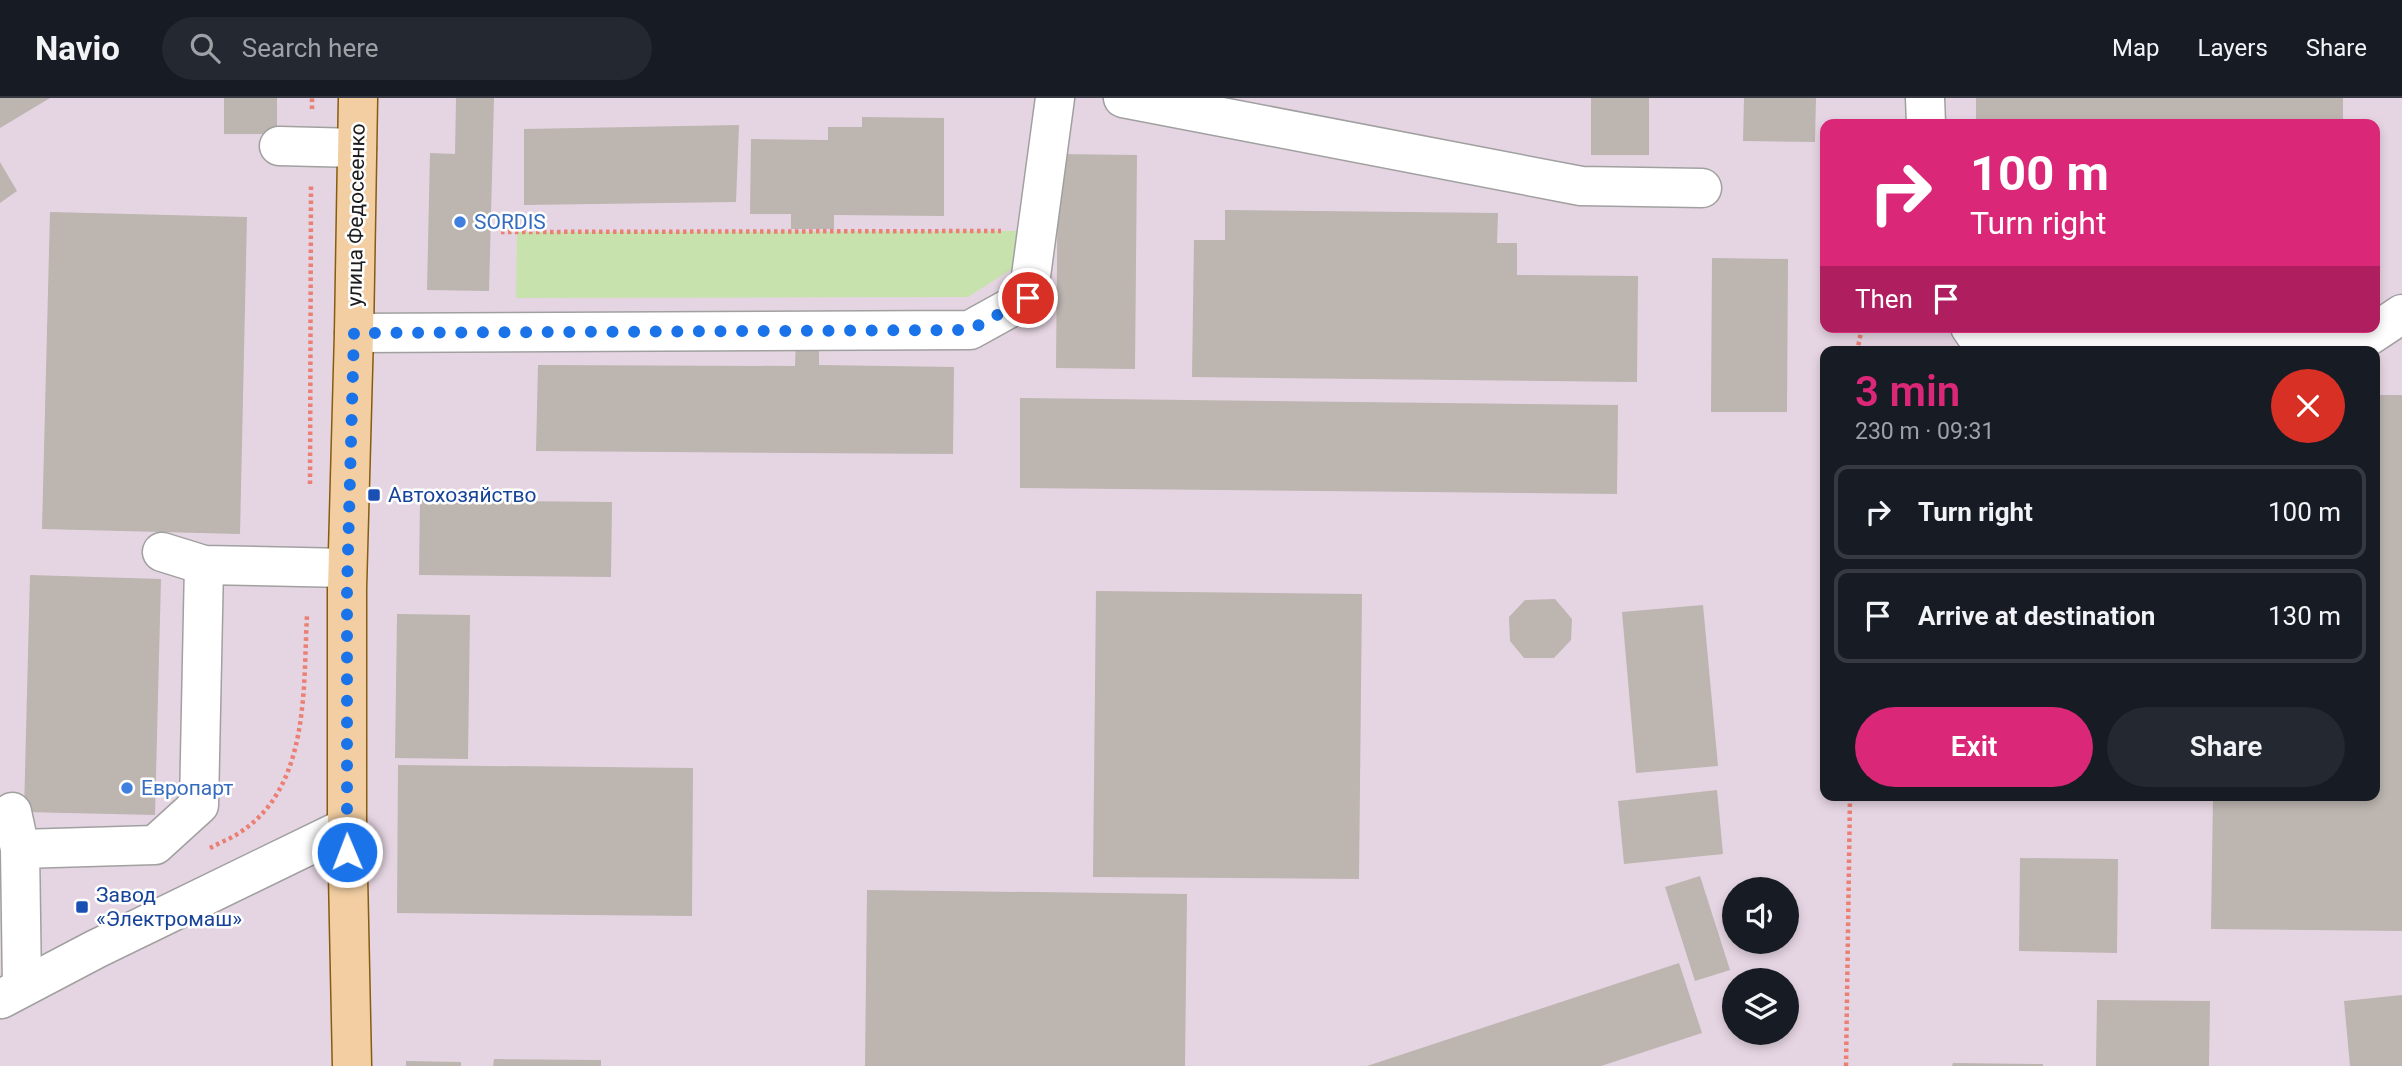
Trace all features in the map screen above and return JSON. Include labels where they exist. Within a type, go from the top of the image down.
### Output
[{"type":"main road","name":"улица Федосеенко","points":[[352,1066],[347,827],[347,568],[358,98]]},
{"type":"street","points":[[354,333],[970,330],[1028,298],[1055,98]]},
{"type":"street","points":[[1123,98],[1581,186],[1702,188]]},
{"type":"street","points":[[1925,98],[1926,119]]},
{"type":"street","points":[[279,146],[357,148]]},
{"type":"street","points":[[2380,329],[2402,314]]},
{"type":"street","points":[[2074,346],[2255,344],[2369,336],[2374,333]]},
{"type":"street","points":[[162,552],[204,565],[347,568]]},
{"type":"street","points":[[20,849],[155,845],[199,805],[204,565]]},
{"type":"street","points":[[12,812],[20,849],[11,993],[347,827]]},
{"type":"path","points":[[502,232],[1038,231]]},
{"type":"path","points":[[1846,1066],[1850,801]]},
{"type":"shaded area","points":[[0,98],[2402,98],[2402,1066],[0,1066]]},
{"type":"green space","points":[[1019,231],[1015,267],[968,297],[516,298],[517,232]]},
{"type":"building","points":[[0,98],[50,98],[0,128]]},
{"type":"building","points":[[224,98],[277,98],[277,134],[224,134]]},
{"type":"building","name":"SORDIS","points":[[456,98],[494,98],[489,291],[427,290],[430,153],[455,154]]},
{"type":"building","points":[[1591,98],[1649,98],[1649,155],[1591,155]]},
{"type":"building","points":[[1744,98],[1816,98],[1815,142],[1743,141]]},
{"type":"building","points":[[1976,98],[2343,98],[2343,119],[1976,119]]},
{"type":"building","points":[[862,117],[944,118],[944,216],[834,215],[834,229],[791,229],[791,214],[750,214],[751,139],[828,140],[828,127],[862,127]]},
{"type":"building","points":[[739,125],[736,202],[524,205],[524,129]]},
{"type":"building","points":[[1058,154],[1137,155],[1135,369],[1056,368]]},
{"type":"building","points":[[0,162],[17,191],[0,203]]},
{"type":"building","points":[[1225,210],[1498,213],[1497,243],[1517,243],[1517,275],[1638,276],[1637,382],[1192,377],[1194,240],[1225,240]]},
{"type":"building","points":[[50,212],[247,217],[240,534],[42,529]]},
{"type":"building","points":[[1712,258],[1788,259],[1787,412],[1711,412]]},
{"type":"building","points":[[819,338],[819,365],[954,367],[953,454],[536,451],[538,365],[795,366],[796,339]]},
{"type":"building","points":[[2380,395],[2402,395],[2402,931],[2211,929],[2213,801],[2380,801]]},
{"type":"building","points":[[1020,398],[1618,405],[1617,494],[1020,488]]},
{"type":"building","points":[[420,500],[612,502],[611,577],[419,575]]},
{"type":"building","points":[[30,575],[161,579],[155,815],[24,812]]},
{"type":"building","points":[[1096,591],[1362,594],[1359,879],[1093,877]]},
{"type":"building","points":[[1555,599],[1572,619],[1571,640],[1554,658],[1524,658],[1510,641],[1509,617],[1525,600]]},
{"type":"building","points":[[1703,605],[1718,766],[1636,773],[1622,612]]},
{"type":"building","points":[[397,614],[470,615],[468,759],[395,758]]},
{"type":"building","points":[[398,765],[693,768],[692,916],[397,913]]},
{"type":"building","points":[[1717,790],[1723,854],[1624,864],[1618,801]]},
{"type":"building","points":[[2020,858],[2118,859],[2117,953],[2019,951]]},
{"type":"building","points":[[1700,876],[1722,945],[1722,954],[1725,954],[1729,968],[1722,968],[1722,973],[1695,981],[1665,887]]},
{"type":"building","points":[[867,890],[1187,894],[1185,1066],[865,1066]]},
{"type":"building","points":[[1679,963],[1702,1033],[1601,1066],[1367,1066]]},
{"type":"building","points":[[2402,995],[2402,1066],[2350,1066],[2344,1001]]},
{"type":"building","points":[[2097,1000],[2210,1001],[2209,1066],[2096,1066]]},
{"type":"building","points":[[494,1059],[601,1060],[601,1066],[493,1066]]},
{"type":"building","points":[[406,1061],[461,1062],[461,1066],[406,1066]]},
{"type":"building","points":[[1953,1063],[2043,1064],[2043,1066],[1952,1066]]},
{"type":"place","name":"SORDIS","points":[[460,222]]},
{"type":"place","name":"Автохозяйство","points":[[374,495]]},
{"type":"place","name":"Европарт","points":[[127,788]]},
{"type":"place","name":"Завод «Электромаш»","points":[[82,907]]},
{"type":"route","points":[[347,852],[348,499],[354,333],[970,330],[1028,298]]}]
